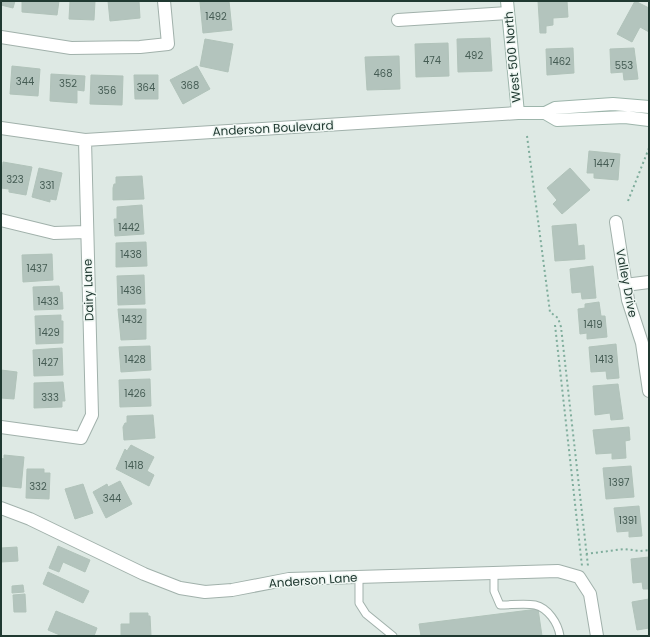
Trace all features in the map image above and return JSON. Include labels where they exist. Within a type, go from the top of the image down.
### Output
[{"type":"street","points":[[1,37],[70,48],[140,47],[168,44],[164,1]]},
{"type":"street","points":[[398,20],[508,7]]},
{"type":"street","name":"West 500 North","points":[[508,7],[518,113]]},
{"type":"street","name":"Anderson Boulevard","points":[[1,128],[85,140],[518,113],[545,113],[555,108],[613,104],[649,107]]},
{"type":"street","name":"Anderson Boulevard","points":[[545,113],[557,120],[625,117],[649,120]]},
{"type":"street","name":"Dairy Lane","points":[[1,427],[81,438],[92,415],[86,232],[85,140]]},
{"type":"street","points":[[1,220],[54,233],[86,232]]},
{"type":"street","name":"Valley Drive","points":[[616,222],[630,308],[643,349],[649,391]]},
{"type":"street","points":[[626,285],[649,282]]},
{"type":"street","name":"Anderson Lane","points":[[1,508],[30,519],[144,574],[180,588],[205,592],[232,590],[289,579],[558,571],[579,577],[590,594],[597,636]]},
{"type":"lane","points":[[494,572],[494,591],[500,605],[536,605],[547,612],[554,620],[560,636]]},
{"type":"lane","points":[[359,576],[359,603],[366,614],[393,636]]},
{"type":"path","points":[[527,136],[550,312],[558,318],[561,327],[588,566]]},
{"type":"path","points":[[628,201],[649,148]]},
{"type":"path","points":[[555,325],[583,569]]},
{"type":"path","points":[[586,554],[624,549],[640,551],[649,550]]},
{"type":"building","points":[[1,1],[15,1],[13,8],[1,5]]},
{"type":"building","points":[[22,1],[59,1],[57,15],[22,12]]},
{"type":"building","points":[[70,1],[95,1],[94,20],[69,19]]},
{"type":"building","points":[[108,1],[139,1],[140,18],[110,21]]},
{"type":"building","points":[[229,1],[232,30],[203,33],[200,2]]},
{"type":"building","points":[[538,1],[567,1],[568,17],[553,18],[553,25],[546,26],[546,33],[540,33]]},
{"type":"building","points":[[635,1],[649,8],[649,32],[640,27],[632,42],[617,34]]},
{"type":"building","points":[[490,38],[492,71],[458,72],[457,39]]},
{"type":"building","points":[[205,39],[233,44],[228,72],[200,66]]},
{"type":"building","points":[[448,43],[449,76],[416,77],[415,44]]},
{"type":"building","points":[[573,48],[574,73],[547,75],[546,49]]},
{"type":"building","points":[[634,48],[638,79],[624,80],[623,72],[611,73],[610,49]]},
{"type":"building","points":[[399,56],[400,89],[367,90],[365,57]]},
{"type":"building","points":[[12,66],[40,69],[38,96],[10,94]]},
{"type":"building","points":[[197,66],[210,89],[183,104],[170,80]]},
{"type":"building","points":[[51,74],[85,76],[84,91],[77,90],[77,103],[50,101]]},
{"type":"building","points":[[91,75],[123,76],[122,105],[90,104]]},
{"type":"building","points":[[134,75],[158,75],[158,99],[135,99]]},
{"type":"building","points":[[589,151],[620,154],[618,180],[594,178],[594,173],[587,173]]},
{"type":"building","points":[[3,162],[32,167],[26,195],[9,192],[9,189],[1,188]]},
{"type":"building","points":[[39,168],[62,173],[56,200],[50,199],[50,202],[32,197]]},
{"type":"building","points":[[570,168],[590,190],[562,214],[553,204],[557,200],[547,188]]},
{"type":"building","points":[[142,176],[144,199],[113,200],[113,188],[114,184],[116,184],[116,177]]},
{"type":"building","points":[[142,205],[144,234],[115,236],[114,219],[117,219],[117,207]]},
{"type":"building","points":[[576,224],[578,246],[584,245],[585,259],[555,261],[552,226]]},
{"type":"building","points":[[146,242],[147,266],[116,267],[116,243]]},
{"type":"building","points":[[52,254],[53,280],[23,282],[22,255]]},
{"type":"building","points":[[593,266],[596,298],[582,299],[581,292],[572,293],[570,269]]},
{"type":"building","points":[[144,275],[145,304],[118,305],[117,276]]},
{"type":"building","points":[[59,286],[60,293],[62,292],[63,309],[34,310],[33,287]]},
{"type":"building","points":[[599,302],[601,316],[605,316],[607,337],[587,339],[587,333],[580,334],[578,309],[585,308],[585,304]]},
{"type":"building","points":[[118,309],[146,309],[146,339],[121,340]]},
{"type":"building","points":[[61,315],[61,321],[63,321],[63,343],[36,344],[35,316]]},
{"type":"building","points":[[616,344],[619,378],[607,379],[606,371],[591,372],[589,347]]},
{"type":"building","points":[[150,346],[151,370],[121,372],[119,347]]},
{"type":"building","points":[[62,348],[63,375],[34,376],[33,350]]},
{"type":"building","points":[[1,370],[17,372],[14,399],[1,398]]},
{"type":"building","points":[[150,379],[151,406],[120,407],[119,380]]},
{"type":"building","points":[[63,382],[65,401],[62,401],[62,407],[34,408],[34,383]]},
{"type":"building","points":[[618,384],[623,419],[611,420],[610,413],[595,415],[593,386]]},
{"type":"building","points":[[153,415],[155,438],[124,440],[123,427],[125,423],[127,423],[127,416]]},
{"type":"building","points":[[629,427],[630,440],[625,441],[626,458],[612,459],[612,453],[596,454],[593,430]]},
{"type":"building","points":[[131,445],[154,457],[147,471],[154,475],[149,486],[116,469],[125,449],[127,451]]},
{"type":"building","points":[[4,455],[24,457],[21,488],[1,486],[1,458],[4,459]]},
{"type":"building","points":[[631,466],[634,497],[606,499],[603,468]]},
{"type":"building","points":[[27,469],[44,469],[44,473],[50,473],[49,499],[26,498]]},
{"type":"building","points":[[120,481],[132,504],[106,518],[93,492],[107,484],[108,487]]},
{"type":"building","points":[[83,484],[93,513],[75,519],[65,489]]},
{"type":"building","points":[[639,506],[642,536],[629,537],[629,531],[617,532],[614,508]]},
{"type":"building","points":[[58,546],[90,560],[85,572],[63,562],[59,572],[49,568]]},
{"type":"building","points":[[17,547],[18,561],[1,562],[1,548]]},
{"type":"building","points":[[649,557],[649,589],[643,589],[642,582],[633,583],[631,559]]},
{"type":"building","points":[[48,572],[89,591],[83,603],[43,584]]},
{"type":"building","points":[[23,585],[24,592],[12,593],[12,586]]},
{"type":"building","points":[[25,594],[26,612],[14,612],[13,595]]},
{"type":"building","points":[[649,599],[649,628],[637,630],[632,602]]},
{"type":"building","points":[[538,609],[542,636],[421,636],[419,624]]},
{"type":"building","points":[[56,611],[97,628],[94,636],[62,636],[48,630]]},
{"type":"building","points":[[130,613],[148,613],[148,616],[150,616],[151,636],[121,636],[121,624],[130,624]]}]
